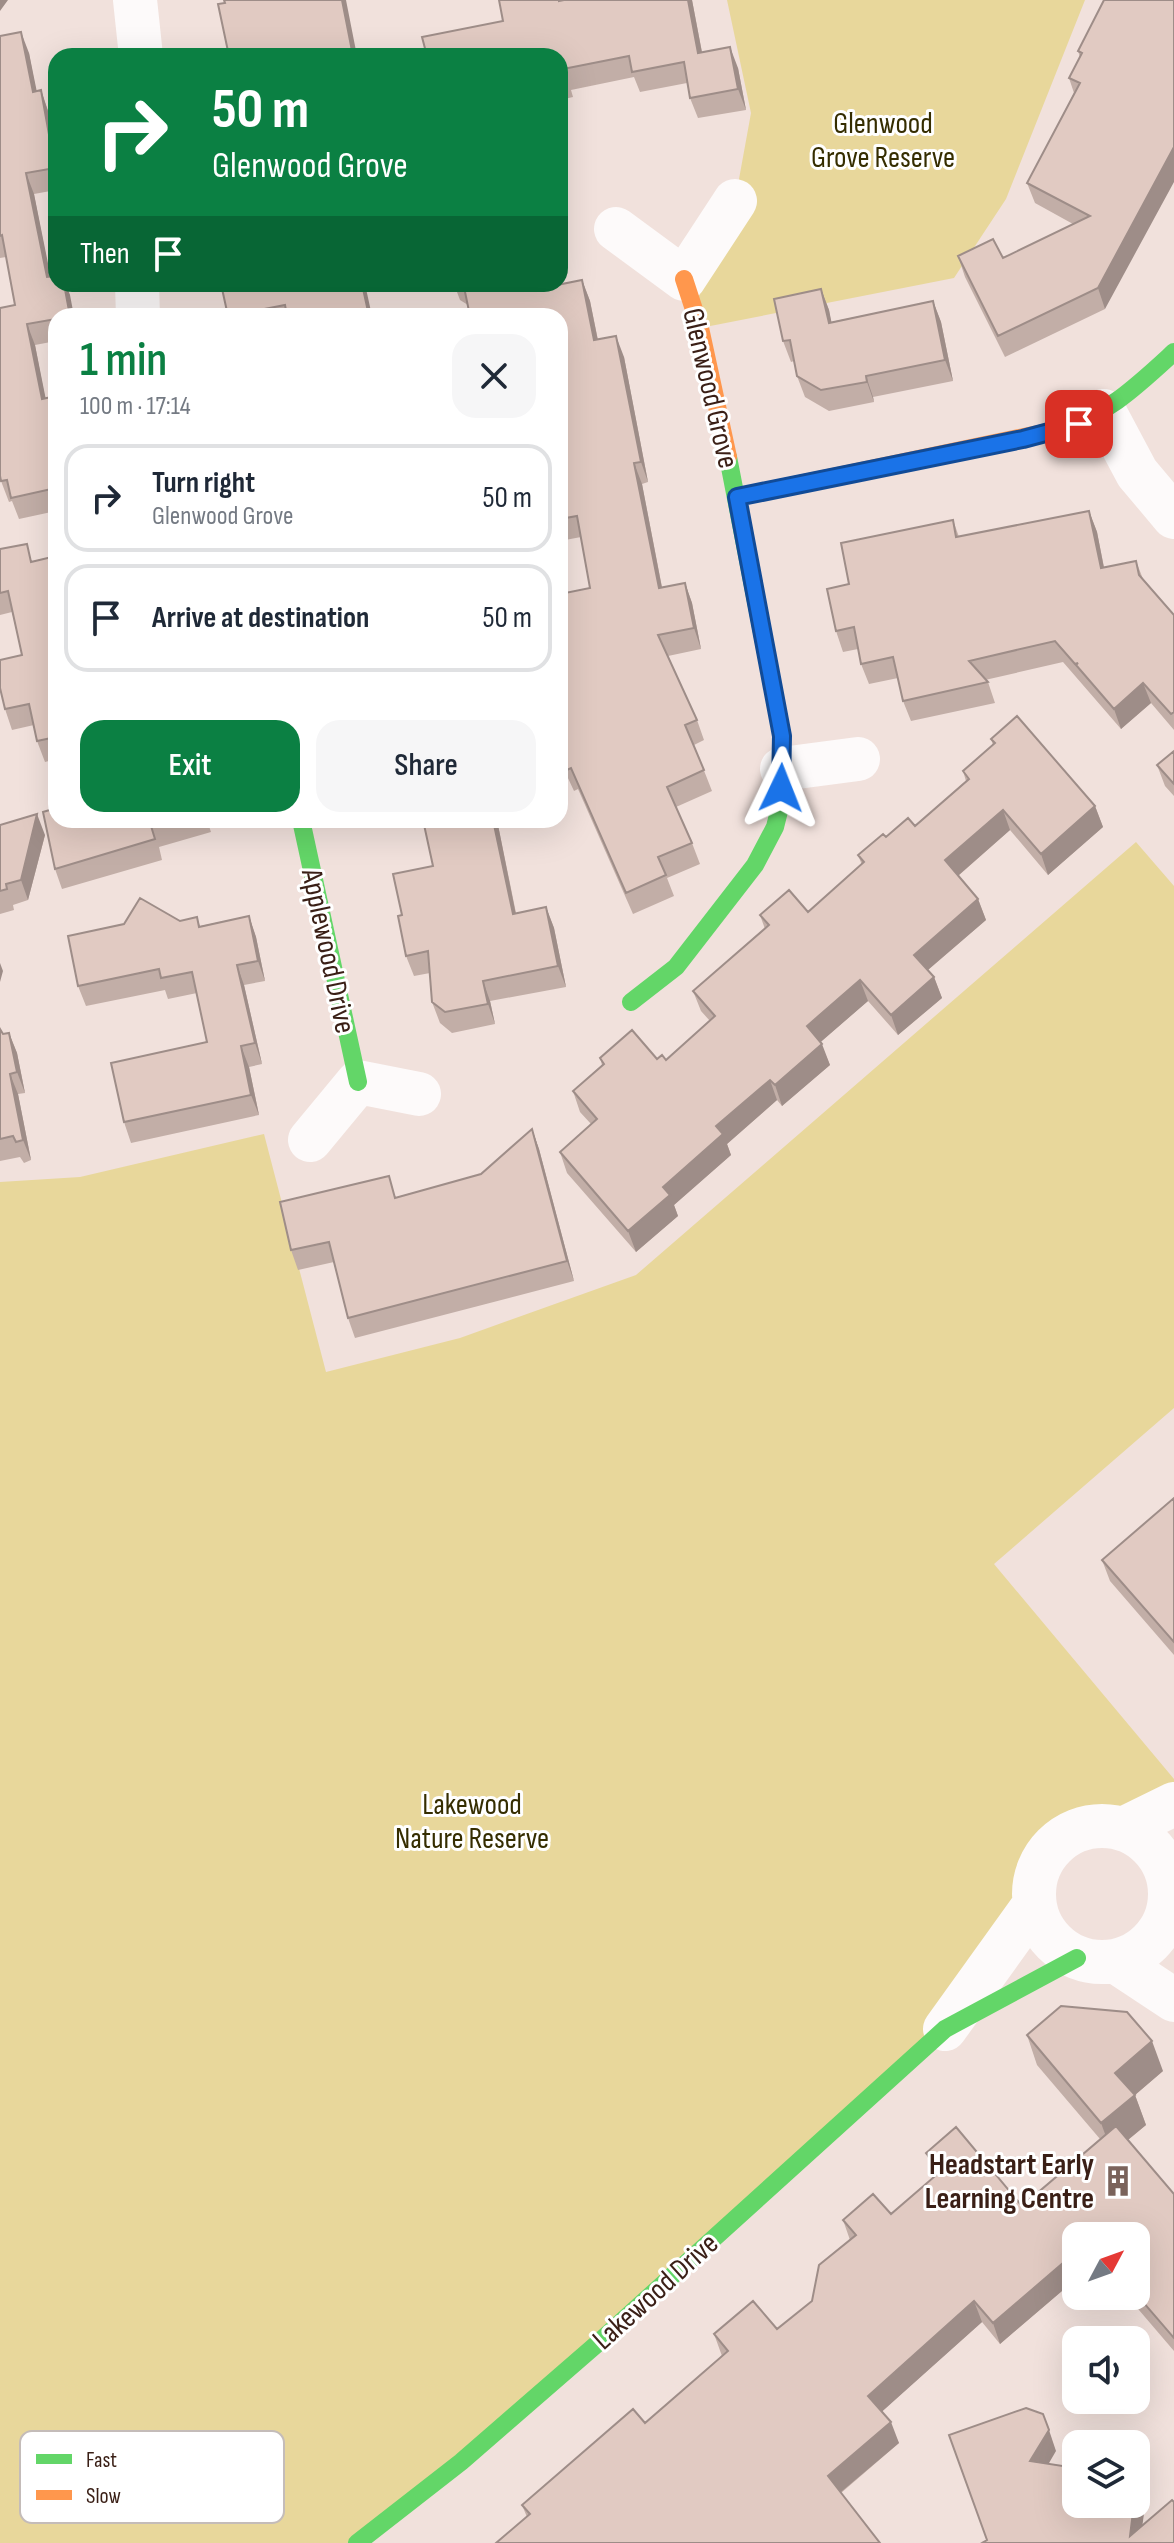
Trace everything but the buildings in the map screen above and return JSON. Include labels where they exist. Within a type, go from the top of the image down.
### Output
[{"type":"street","points":[[135,0],[140,48]]},
{"type":"street","name":"Glenwood Grove","points":[[684,279],[735,201]]},
{"type":"street","name":"Glenwood Grove","points":[[616,229],[684,279],[700,328],[737,497],[782,736],[780,807],[775,827],[755,865],[676,967],[631,1002]]},
{"type":"street","name":"Glenwood Grove","points":[[737,497],[1023,439],[1079,424],[1104,411],[1141,384],[1174,352]]},
{"type":"street","points":[[1104,411],[1137,473],[1174,517]]},
{"type":"street","points":[[782,769],[858,759]]},
{"type":"street","name":"Applewood Drive","points":[[303,828],[358,1082]]},
{"type":"street","points":[[310,1140],[358,1082],[419,1094]]},
{"type":"street","points":[[1123,1829],[1174,1804]]},
{"type":"street","points":[[1096,1960],[1133,1955],[1148,1945],[1160,1930],[1171,1894],[1158,1855],[1142,1839],[1123,1829],[1100,1826],[1077,1830],[1057,1842],[1042,1860],[1035,1882],[1034,1905],[1042,1928],[1057,1946],[1096,1960],[1174,2000]]},
{"type":"street","name":"Lakewood Drive","points":[[357,2543],[461,2462],[586,2353],[945,2029],[1034,1905]]},
{"type":"street","name":"Lakewood Drive","points":[[945,2029],[1096,1960]]},
{"type":"green space","name":"Glenwood Grove Reserve","points":[[727,0],[1085,0],[1006,199],[954,278],[700,328],[694,309],[735,201],[751,113]]},
{"type":"green space","name":"Lakewood Nature Reserve","points":[[1136,842],[1174,886],[1174,1408],[994,1564],[1174,1779],[1174,1804],[1135,1824],[1081,1829],[1057,1842],[1042,1863],[1034,1905],[945,2029],[357,2543],[0,2543],[0,1182],[80,1177],[264,1134],[326,1372],[460,1338],[636,1275]]},
{"type":"traffic: fast","points":[[1057,430],[1106,408],[1174,352]]},
{"type":"traffic: fast","points":[[631,1002],[676,967],[755,865],[775,827],[780,807],[782,736],[728,457]]},
{"type":"traffic: fast","points":[[303,828],[358,1082]]},
{"type":"traffic: fast","points":[[357,2543],[461,2462],[598,2343],[945,2029],[1077,1958]]},
{"type":"traffic: slow","points":[[684,279],[700,328],[728,457]]},
{"type":"traffic: slow","points":[[737,497],[1057,430]]},
{"type":"place","name":"Headstart Early Learning Centre","points":[[1118,2181]]},
{"type":"route","points":[[781,788],[782,736],[737,497],[1023,439],[1079,424]]}]
